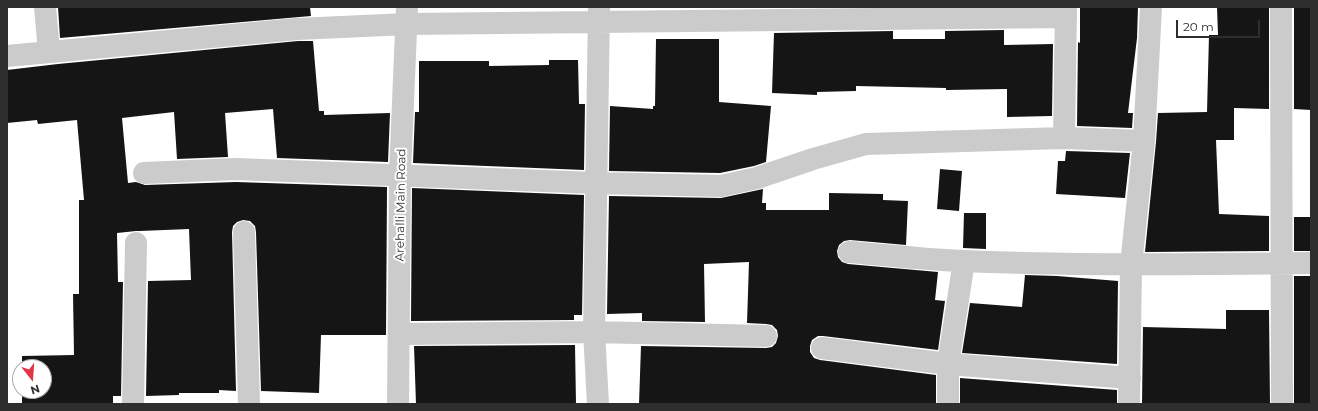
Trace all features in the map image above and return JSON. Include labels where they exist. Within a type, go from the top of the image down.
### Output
[{"type":"street","points":[[45,7],[49,52]]},
{"type":"street","points":[[1129,404],[1131,265],[1144,141],[1151,7]]},
{"type":"street","points":[[1281,7],[1283,182],[1281,263],[1282,404]]},
{"type":"street","points":[[7,56],[298,29],[407,15],[1066,12],[1064,138]]},
{"type":"street","points":[[598,404],[594,332],[599,14]]},
{"type":"street","name":"Arehalli Main Road","points":[[398,404],[400,334],[400,174],[407,15]]},
{"type":"street","points":[[144,173],[236,169],[400,174],[596,183],[721,186],[757,178],[813,159],[866,144],[1064,138],[1144,141]]},
{"type":"street","points":[[244,232],[249,404]]},
{"type":"street","points":[[133,404],[136,243]]},
{"type":"street","points":[[850,252],[909,258],[964,261],[1131,265],[1311,263]]},
{"type":"street","points":[[948,404],[948,364],[964,261]]},
{"type":"street","points":[[400,334],[594,332],[766,336]]},
{"type":"street","points":[[822,348],[948,364],[1130,378]]},
{"type":"building","points":[[58,7],[310,7],[311,16],[60,38]]},
{"type":"building","points":[[1080,7],[1138,7],[1137,38],[1128,113],[1133,113],[1132,128],[1077,126]]},
{"type":"building","points":[[1217,7],[1269,7],[1269,109],[1234,108],[1234,140],[1216,140],[1219,214],[1269,216],[1269,251],[1145,252],[1158,113],[1207,112],[1209,35],[1218,35]]},
{"type":"building","points":[[1294,7],[1311,7],[1311,110],[1294,109]]},
{"type":"building","points":[[1004,30],[1004,45],[1053,44],[1052,116],[1007,117],[1007,89],[946,90],[946,88],[856,86],[856,91],[817,92],[817,95],[772,93],[774,33],[893,31],[893,39],[945,39],[945,31]]},
{"type":"building","points":[[656,39],[719,39],[719,102],[771,106],[766,162],[720,173],[609,171],[610,106],[653,109],[653,106],[655,106]]},
{"type":"building","points":[[298,41],[313,41],[319,111],[324,111],[324,115],[390,113],[388,162],[277,158],[273,109],[225,113],[228,157],[177,159],[174,112],[122,118],[128,183],[136,182],[145,185],[236,182],[387,187],[386,335],[321,335],[319,393],[261,391],[256,232],[255,226],[250,221],[243,220],[237,222],[233,226],[232,232],[236,391],[219,390],[219,393],[179,393],[179,395],[146,396],[148,281],[191,280],[189,229],[117,233],[118,282],[123,282],[121,396],[113,396],[113,404],[22,404],[22,399],[52,399],[52,359],[22,359],[22,356],[74,355],[73,294],[79,294],[79,200],[84,200],[77,120],[38,124],[37,120],[7,123],[7,70]]},
{"type":"building","points":[[549,60],[578,60],[579,104],[585,104],[584,170],[413,163],[415,112],[419,112],[419,61],[489,61],[489,66],[549,65]]},
{"type":"building","points":[[1066,151],[1130,153],[1125,198],[1056,194],[1058,161],[1065,161]]},
{"type":"building","points":[[940,169],[962,171],[959,211],[937,209]]},
{"type":"building","points":[[412,188],[584,195],[582,315],[574,315],[574,320],[411,321]]},
{"type":"building","points":[[763,189],[762,203],[766,203],[766,210],[829,210],[829,193],[883,194],[883,200],[908,201],[906,245],[850,240],[844,241],[839,245],[837,251],[838,257],[842,262],[848,264],[938,272],[935,300],[945,301],[938,350],[818,336],[812,340],[810,352],[814,358],[820,360],[936,375],[936,404],[639,404],[641,346],[766,348],[772,347],[776,343],[778,336],[777,330],[772,325],[747,323],[749,262],[704,264],[705,322],[642,321],[642,313],[607,314],[609,196],[721,198]]},
{"type":"building","points":[[964,213],[986,213],[986,249],[963,248]]},
{"type":"building","points":[[1294,217],[1311,217],[1311,251],[1294,251]]},
{"type":"building","points":[[1025,275],[1118,281],[1117,364],[962,353],[970,303],[1022,307]]},
{"type":"building","points":[[1294,276],[1311,276],[1311,404],[1294,404]]},
{"type":"building","points":[[1226,310],[1269,310],[1270,404],[1142,404],[1143,327],[1226,329]]},
{"type":"building","points":[[575,345],[576,404],[416,404],[414,346]]},
{"type":"building","points":[[960,378],[1117,390],[1117,404],[960,404]]}]
